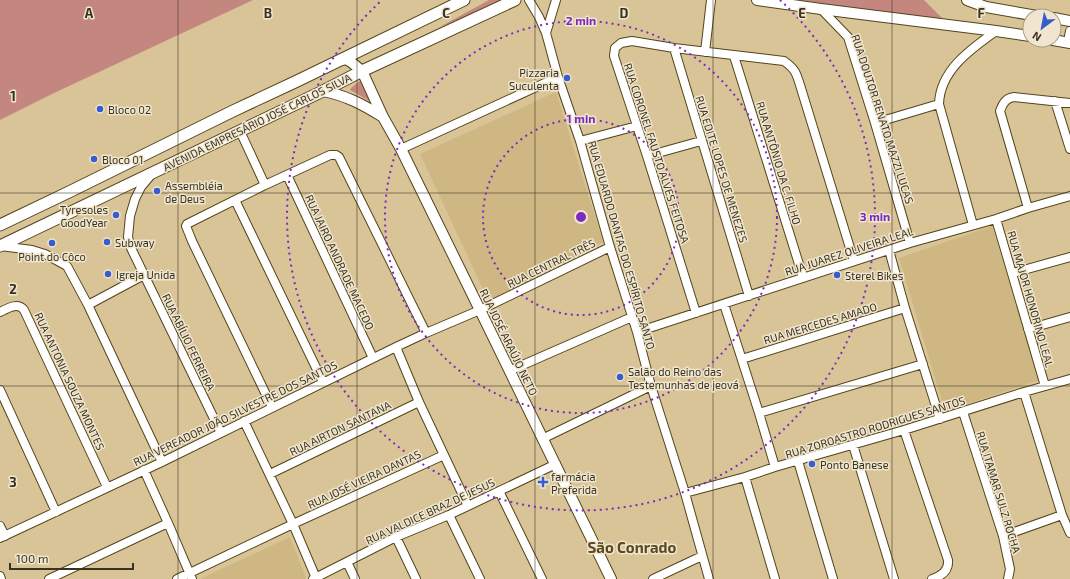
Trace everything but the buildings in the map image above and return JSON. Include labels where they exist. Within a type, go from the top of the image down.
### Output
[{"type":"main road","name":"AVENIDA EMPRESÁRIO JOSÉ CARLOS SILVA","points":[[0,225],[464,0]]},
{"type":"main road","name":"AVENIDA EMPRESÁRIO JOSÉ CARLOS SILVA","points":[[0,246],[362,71],[515,0]]},
{"type":"street","name":"RUA EDUARDO DANTAS DO ESPÍRITO SANTO","points":[[529,0],[546,33],[558,76],[580,141],[610,247],[637,332],[651,386],[685,493],[709,579]]},
{"type":"street","points":[[546,33],[556,0]]},
{"type":"street","points":[[705,52],[711,0]]},
{"type":"street","points":[[756,0],[821,10],[1022,35]]},
{"type":"street","points":[[967,0],[986,7],[1022,13]]},
{"type":"street","name":"RUA DOUTOR RENATO MAZZI LUCAS","points":[[821,10],[848,37],[910,243]]},
{"type":"street","points":[[973,225],[939,104],[940,95],[945,80],[959,61],[996,31]]},
{"type":"street","points":[[1069,43],[1070,31]]},
{"type":"street","name":"RUA CORONEL FAUSTO ALVES FEITOSA","points":[[696,312],[614,56],[615,48],[621,43],[632,41],[734,56],[784,61],[795,70],[854,260]]},
{"type":"street","name":"RUA EDITE LOPES DE MENEZES","points":[[674,48],[749,296]]},
{"type":"street","name":"RUA ANTÔNIO DA C. FILHO","points":[[734,56],[802,277]]},
{"type":"street","points":[[341,60],[346,59],[362,71]]},
{"type":"street","name":"RUA JOSÉ ARAÚJO NETO","points":[[362,71],[383,117],[401,149],[611,579]]},
{"type":"street","points":[[401,149],[558,76]]},
{"type":"street","points":[[323,91],[351,99],[383,117]]},
{"type":"street","points":[[1028,208],[1000,111],[1004,102],[1012,97],[1070,103]]},
{"type":"street","points":[[1055,101],[1070,149]]},
{"type":"street","points":[[875,123],[939,104]]},
{"type":"street","points":[[580,141],[637,126]]},
{"type":"street","points":[[240,131],[265,185]]},
{"type":"street","points":[[647,156],[701,141]]},
{"type":"street","points":[[272,407],[186,228],[186,225],[189,223],[265,185],[330,154],[339,157],[426,333]]},
{"type":"street","name":"RUA ABÍLIO FERREIRA","points":[[154,172],[141,187],[135,199],[130,216],[128,237],[131,248],[221,433]]},
{"type":"street","name":"RUA JAIRO ANDRADE MACEDO","points":[[287,175],[373,358]]},
{"type":"street","name":"RUA JUAREZ OLIVEIRA LEAL","points":[[637,332],[854,260],[1070,196]]},
{"type":"street","points":[[235,200],[323,382]]},
{"type":"street","name":"RUA MAJOR HONORINO LEAL","points":[[996,219],[1045,386]]},
{"type":"street","points":[[0,246],[32,250],[45,254],[67,266],[88,305],[162,462]]},
{"type":"street","name":"RUA CENTRAL TRÊS","points":[[480,310],[610,247]]},
{"type":"street","points":[[888,250],[940,419]]},
{"type":"street","points":[[1013,273],[1070,257]]},
{"type":"street","points":[[88,305],[144,274]]},
{"type":"street","points":[[724,304],[775,467]]},
{"type":"street","name":"RUA ANTONIA SOUZA MONTES","points":[[0,312],[12,306],[22,307],[24,310],[107,487]]},
{"type":"street","name":"RUA MERCEDES AMADO","points":[[742,359],[905,308]]},
{"type":"street","name":"RUA VEREADOR JOÃO SILVESTRE DOS SANTOS","points":[[2,537],[162,462],[396,347],[480,310]]},
{"type":"street","points":[[509,371],[632,317]]},
{"type":"street","points":[[1028,329],[1070,317]]},
{"type":"street","points":[[396,347],[419,402],[468,506]]},
{"type":"street","points":[[759,413],[923,364]]},
{"type":"street","name":"RUA ZOROASTRO RODRIGUES SANTOS","points":[[685,493],[745,477],[904,430],[1070,379]]},
{"type":"street","points":[[542,439],[651,386]]},
{"type":"street","points":[[0,390],[56,512]]},
{"type":"street","points":[[1024,392],[1062,515],[1070,533]]},
{"type":"street","name":"RUA AIRTON SANTANA","points":[[270,474],[419,402]]},
{"type":"street","name":"RUA ITAMAR SULZ ROCHA","points":[[963,412],[1003,536],[1010,569],[1008,579]]},
{"type":"street","points":[[244,421],[293,524],[315,578]]},
{"type":"street","points":[[904,430],[948,560],[945,572],[939,577],[932,579]]},
{"type":"street","points":[[852,445],[894,579]]},
{"type":"street","name":"RUA JOSÉ VIEIRA DANTAS","points":[[177,579],[191,576],[293,524],[444,455]]},
{"type":"street","points":[[798,461],[833,579]]},
{"type":"street","name":"RUA VALDICE BRAZ DE JESUS","points":[[315,578],[396,538],[556,464]]},
{"type":"street","points":[[144,470],[191,576]]},
{"type":"street","points":[[745,477],[775,579]]},
{"type":"street","points":[[499,491],[542,579]]},
{"type":"street","points":[[449,514],[480,579]]},
{"type":"street","points":[[1003,536],[1062,515]]},
{"type":"street","points":[[49,579],[168,523]]},
{"type":"street","points":[[0,526],[2,537]]},
{"type":"street","points":[[396,538],[416,579]]},
{"type":"street","points":[[653,579],[702,556]]},
{"type":"street","points":[[347,562],[355,579]]},
{"type":"shaded area","points":[[0,0],[253,0],[52,94],[0,120]]},
{"type":"shaded area","points":[[489,0],[506,0],[438,28]]},
{"type":"shaded area","points":[[796,0],[924,0],[945,21]]},
{"type":"shaded area","points":[[361,80],[375,104],[350,90]]},
{"type":"shaded area","points":[[556,92],[603,242],[489,302],[420,154]]},
{"type":"shaded area","points":[[992,226],[1040,380],[945,411],[899,258]]},
{"type":"shaded area","points":[[290,537],[306,578],[304,579],[202,579],[202,578]]},
{"type":"place","name":"Pizzaria Suculenta","points":[[567,78]]},
{"type":"place","name":"Bloco 02","points":[[100,109]]},
{"type":"place","name":"Bloco 01","points":[[94,159]]},
{"type":"place","name":"Assembléia de Deus","points":[[157,191]]},
{"type":"place","name":"Tyresoles GoodYear","points":[[116,215]]},
{"type":"place","name":"Subway","points":[[107,242]]},
{"type":"place","name":"Point do Côco","points":[[52,243]]},
{"type":"place","name":"Igreja Unida","points":[[108,274]]},
{"type":"place","name":"Sterel Bikes","points":[[837,275]]},
{"type":"place","name":"Salão do Reino das Testemunhas de jeová","points":[[620,377]]},
{"type":"place","name":"Ponto Banese","points":[[812,464]]},
{"type":"place","name":"farmácia Preferida","points":[[543,482]]},
{"type":"district","name":"São Conrado","points":[[632,547]]}]
